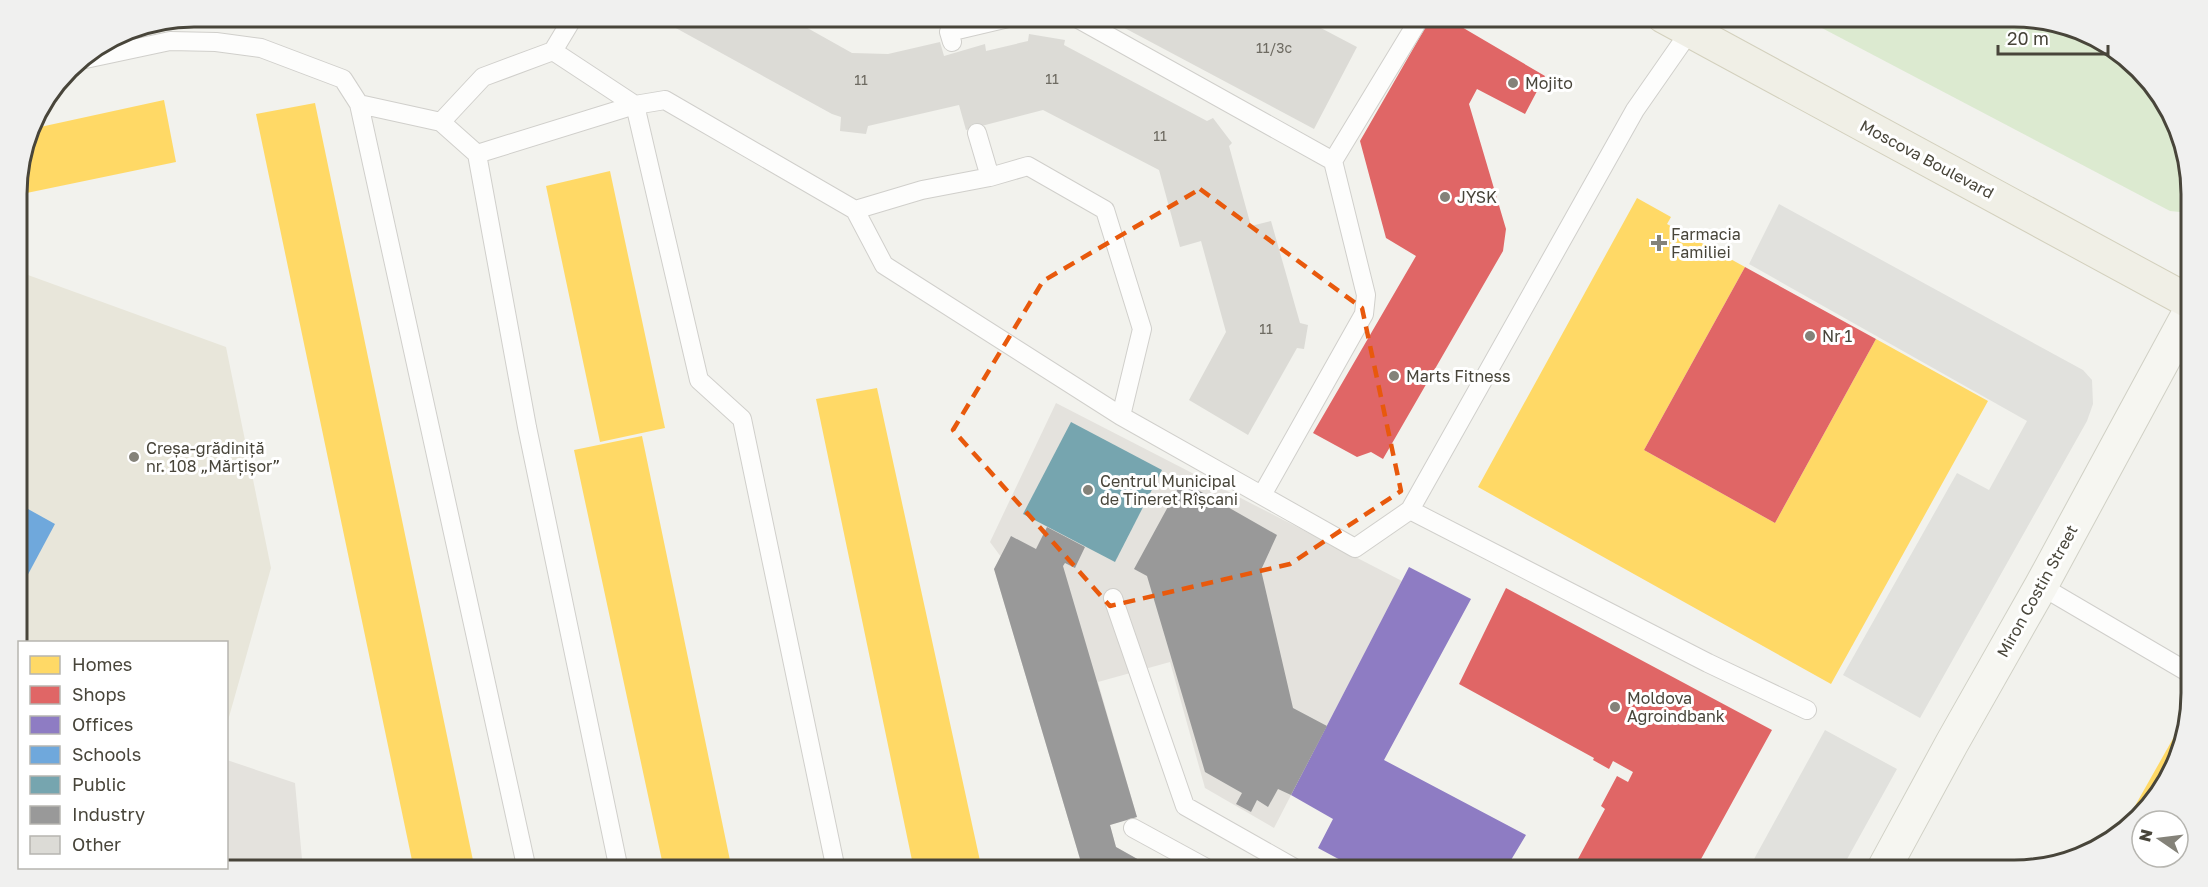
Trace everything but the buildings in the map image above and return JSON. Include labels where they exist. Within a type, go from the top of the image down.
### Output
[{"type":"main road","name":"Moscova Boulevard","points":[[1695,27],[2181,297]]},
{"type":"street","name":"Miron Costin Street","points":[[1888,860],[2181,328]]},
{"type":"lane","points":[[441,122],[483,77],[553,51],[567,27]]},
{"type":"lane","points":[[952,42],[949,32],[970,27]]},
{"type":"lane","points":[[1093,27],[1333,161]]},
{"type":"lane","points":[[1262,495],[1364,314],[1366,295],[1333,161],[1414,27]]},
{"type":"lane","points":[[477,154],[635,105],[665,100],[855,210],[884,265],[1121,416],[1355,548],[1410,510],[1681,27]]},
{"type":"lane","points":[[100,56],[170,41],[216,42],[261,48],[343,79],[359,104],[524,860]]},
{"type":"lane","points":[[553,51],[635,105],[699,380],[742,419],[834,860]]},
{"type":"lane","points":[[359,104],[441,122],[477,154],[527,427],[618,860]]},
{"type":"lane","points":[[977,133],[990,177]]},
{"type":"lane","points":[[855,210],[922,190],[990,177],[1028,166],[1105,210],[1142,329],[1121,416]]},
{"type":"lane","points":[[1410,510],[1708,663],[1807,710]]},
{"type":"lane","points":[[2041,586],[2181,668]]},
{"type":"lane","points":[[1113,598],[1185,806],[1280,860]]},
{"type":"lane","points":[[1133,828],[1192,860]]},
{"type":"highlighted area","points":[[1200,189],[1362,308],[1401,491],[1290,564],[1110,606],[953,430],[1043,281]]},
{"type":"shaded area","points":[[1779,204],[2083,370],[2092,380],[2093,404],[2087,421],[1920,718],[1843,675],[1957,473],[1989,490],[2027,421],[1749,264]]},
{"type":"shaded area","name":"Creșa-grădiniță nr. 108 „Mărțișor”","points":[[27,275],[226,347],[271,568],[228,720],[228,641],[27,641]]},
{"type":"shaded area","points":[[1056,403],[1402,581],[1274,828],[1205,788],[1170,662],[1098,682],[1137,817],[1110,825],[1116,847],[1139,860],[1080,860],[994,569],[1001,557],[990,542]]},
{"type":"shaded area","points":[[1825,730],[1897,769],[1847,860],[1754,860]]},
{"type":"shaded area","points":[[228,760],[295,783],[302,860],[228,860]]},
{"type":"green space","points":[[1820,27],[2025,27],[2068,36],[2098,49],[2116,61],[2147,92],[2168,130],[2180,172],[2181,194],[2181,212],[2170,211]]},
{"type":"place","name":"Mojito","points":[[1513,83]]},
{"type":"place","name":"JYSK","points":[[1445,197]]},
{"type":"place","name":"Farmacia Familiei","points":[[1659,243]]},
{"type":"place","name":"Nr 1","points":[[1810,336]]},
{"type":"place","name":"Marts Fitness","points":[[1394,376]]},
{"type":"place","name":"Creșa-grădiniță nr. 108 „Mărțișor”","points":[[134,457]]},
{"type":"place","name":"Centrul Municipal de Tineret Rîșcani","points":[[1088,490]]},
{"type":"place","name":"Moldova Agroindbank","points":[[1615,707]]}]
